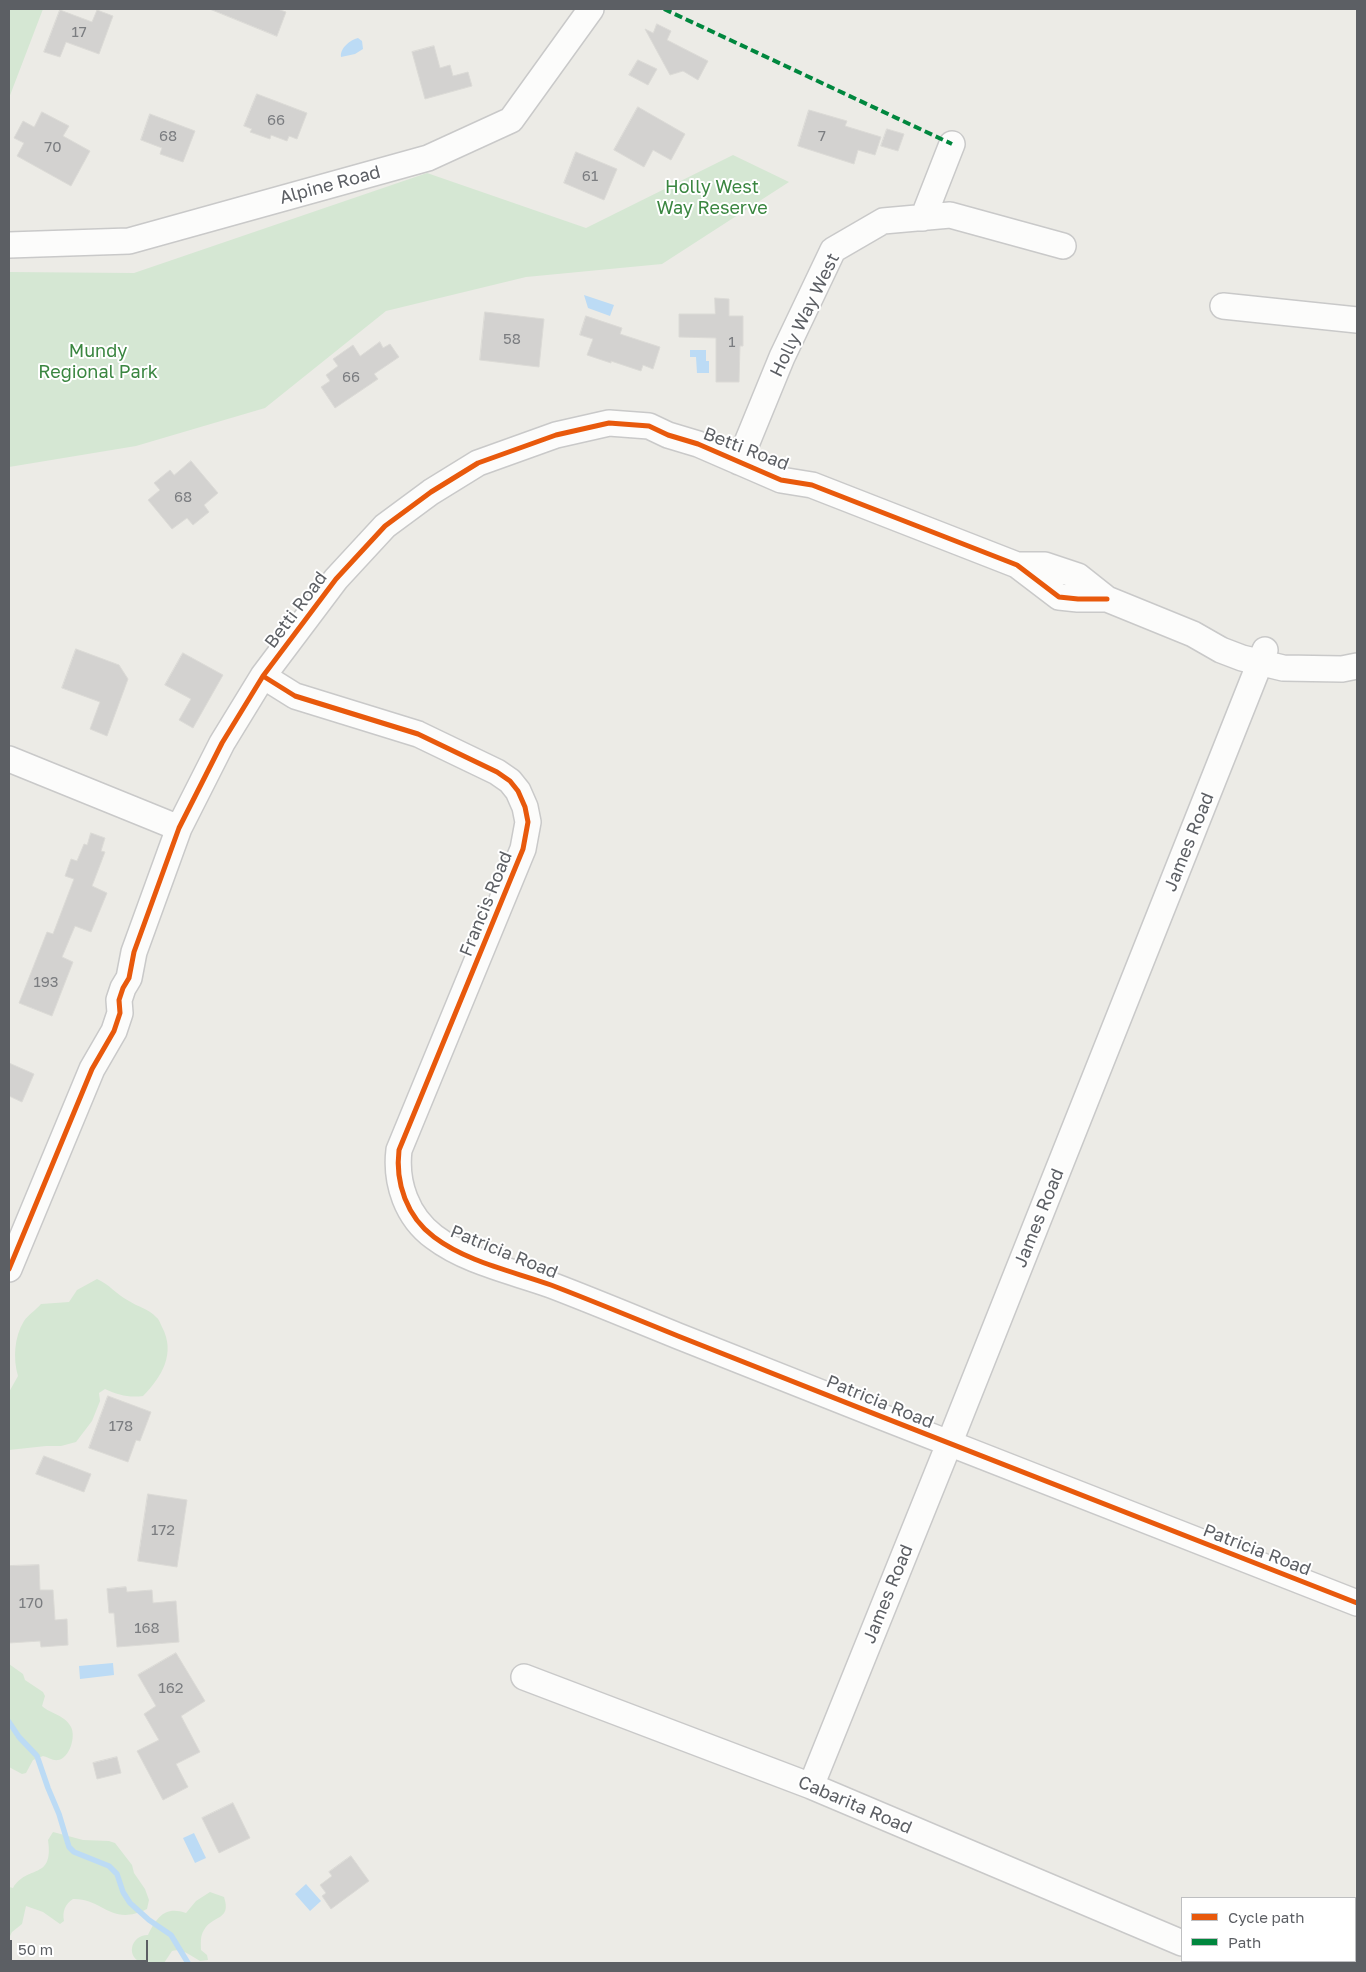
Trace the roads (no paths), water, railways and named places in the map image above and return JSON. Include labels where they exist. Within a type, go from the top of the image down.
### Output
[{"type":"street","name":"Alpine Road","points":[[9,244],[129,241],[428,158],[511,120],[591,9]]},
{"type":"street","points":[[923,218],[952,144]]},
{"type":"street","name":"Holly Way West","points":[[742,456],[782,357],[833,250],[883,222],[950,215],[1062,246]]},
{"type":"street","points":[[1223,306],[1357,320]]},
{"type":"street","name":"Betti Road","points":[[9,1269],[92,1069],[106,1022],[109,997],[116,979],[134,952],[179,828],[222,743],[263,676],[342,572],[386,526],[431,492],[478,463],[556,435],[609,424],[649,426],[742,456],[781,480],[812,485],[1017,565],[1045,565],[1078,576],[1107,599],[1193,634],[1221,650],[1242,658],[1278,654],[1336,657],[1357,655]]},
{"type":"street","name":"Betti Road","points":[[1262,656],[1283,668],[1342,669],[1357,666]]},
{"type":"street","name":"James Road","points":[[811,1786],[1262,656]]},
{"type":"street","name":"Francis Road","points":[[263,676],[295,696],[418,734],[483,764],[510,781],[518,791],[526,807],[528,822],[523,848],[399,1150],[397,1164],[399,1178],[407,1205]]},
{"type":"street","points":[[9,759],[179,828]]},
{"type":"street","name":"Patricia Road","points":[[407,1205],[422,1226],[434,1237],[472,1257],[561,1289],[949,1444],[1357,1603]]},
{"type":"street","name":"Cabarita Road","points":[[524,1677],[811,1786],[1181,1943]]},
{"type":"water","points":[[358,38],[362,41],[363,49],[355,54],[341,57],[346,45]]},
{"type":"water","points":[[584,295],[614,305],[610,316],[588,308]]},
{"type":"water","points":[[690,350],[706,350],[706,361],[709,361],[709,373],[697,373],[696,357],[690,357]]},
{"type":"water","points":[[113,1663],[114,1675],[80,1679],[79,1666]]},
{"type":"water","points":[[194,1833],[206,1858],[195,1863],[183,1838]]},
{"type":"water","points":[[306,1884],[321,1901],[310,1911],[295,1894]]},
{"type":"waterway","points":[[9,1722],[19,1737],[37,1756],[59,1814],[69,1847],[74,1852],[109,1866],[117,1874],[123,1892],[130,1903],[149,1920],[171,1935],[188,1963]]},
{"type":"park label","name":"Holly West Way Reserve","points":[[712,197]]},
{"type":"park label","name":"Mundy Regional Park","points":[[98,361]]}]
